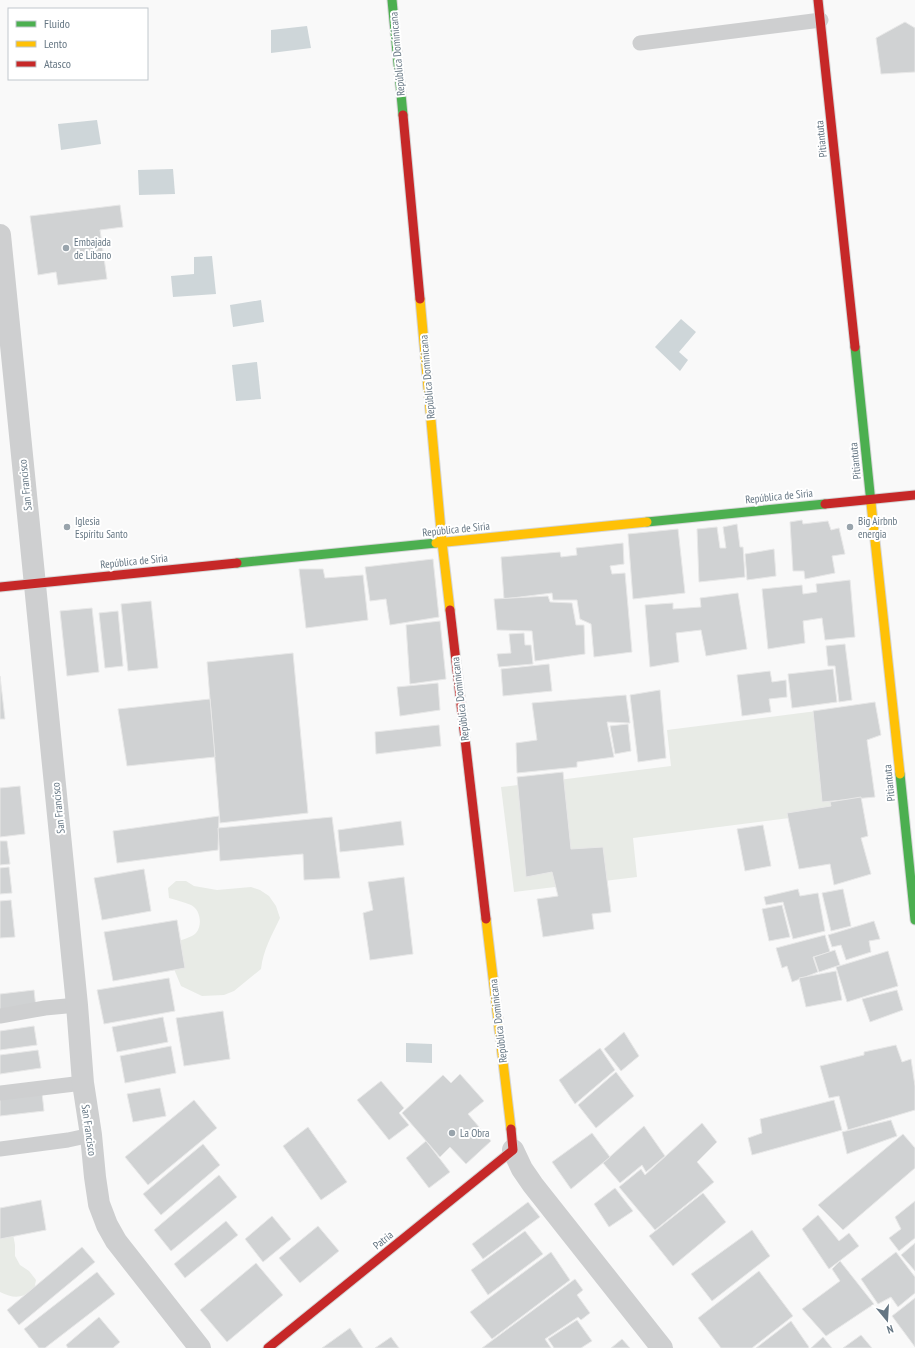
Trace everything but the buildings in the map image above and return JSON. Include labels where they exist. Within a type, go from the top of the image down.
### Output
[{"type":"street","name":"República Dominicana","points":[[392,0],[442,542],[513,1150],[522,1169],[533,1186],[662,1348]]},
{"type":"street","name":"Pitiantuta","points":[[818,0],[915,920]]},
{"type":"street","name":"San Francisco","points":[[0,235],[78,1005],[83,1083],[99,1204],[107,1225],[116,1241],[200,1348]]},
{"type":"street","name":"República de Siria","points":[[0,587],[915,495]]},
{"type":"street","name":"Patria","points":[[268,1348],[513,1150]]},
{"type":"lane","points":[[640,43],[820,20]]},
{"type":"lane","points":[[0,1016],[45,1008],[78,1005]]},
{"type":"lane","points":[[0,1093],[83,1083]]},
{"type":"lane","points":[[0,1149],[68,1140],[91,1135]]},
{"type":"shaded area","points":[[307,26],[311,48],[271,53],[271,30]]},
{"type":"shaded area","points":[[97,120],[101,144],[61,150],[58,124]]},
{"type":"shaded area","points":[[173,169],[175,194],[139,195],[138,170]]},
{"type":"shaded area","points":[[212,256],[216,294],[173,297],[171,276],[194,274],[194,257]]},
{"type":"shaded area","points":[[261,300],[264,322],[233,327],[230,305]]},
{"type":"shaded area","points":[[681,319],[696,332],[679,352],[688,360],[680,371],[655,347]]},
{"type":"shaded area","points":[[257,362],[261,399],[236,401],[232,365]]},
{"type":"shaded area","points":[[848,707],[860,809],[633,838],[637,877],[514,892],[501,787],[671,766],[667,730]]},
{"type":"shaded area","points":[[176,881],[186,881],[194,886],[217,890],[251,887],[260,890],[269,896],[276,906],[280,918],[266,949],[261,969],[234,991],[224,995],[202,996],[181,986],[174,969],[179,941],[196,933],[200,918],[197,910],[191,905],[169,898],[168,888]]},
{"type":"shaded area","points":[[406,1043],[432,1044],[432,1063],[406,1062]]},
{"type":"shaded area","points":[[0,1226],[13,1234],[15,1256],[20,1265],[29,1271],[36,1280],[34,1290],[26,1295],[14,1297],[0,1292]]},
{"type":"traffic: fast","points":[[392,0],[403,115]]},
{"type":"traffic: fast","points":[[855,347],[871,503]]},
{"type":"traffic: fast","points":[[647,522],[825,504]]},
{"type":"traffic: fast","points":[[237,563],[436,543]]},
{"type":"traffic: fast","points":[[900,774],[915,920]]},
{"type":"traffic: slow","points":[[420,299],[442,542],[450,610]]},
{"type":"traffic: slow","points":[[871,503],[900,774]]},
{"type":"traffic: slow","points":[[436,543],[647,522]]},
{"type":"traffic: slow","points":[[486,919],[511,1129]]},
{"type":"traffic: jam","points":[[818,0],[855,347]]},
{"type":"traffic: jam","points":[[403,115],[420,299]]},
{"type":"traffic: jam","points":[[825,504],[915,495]]},
{"type":"traffic: jam","points":[[0,587],[237,563]]},
{"type":"traffic: jam","points":[[450,610],[486,919]]},
{"type":"traffic: jam","points":[[268,1348],[513,1150],[511,1129]]},
{"type":"place","name":"Embajada de Líbano","points":[[66,248]]},
{"type":"place","name":"Iglesia Espíritu Santo","points":[[67,527]]},
{"type":"place","name":"Big Airbnb energia","points":[[850,527]]},
{"type":"place","name":"La Obra","points":[[452,1133]]}]
